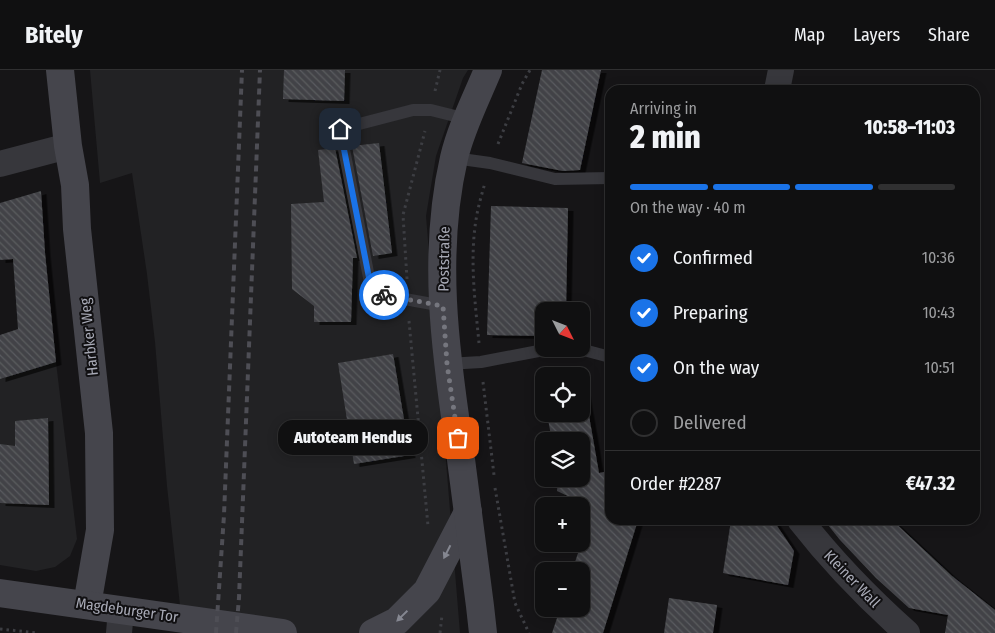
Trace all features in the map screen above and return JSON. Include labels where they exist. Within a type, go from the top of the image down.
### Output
[{"type":"main road","name":"Harbker Weg","points":[[60,70],[68,146],[75,185],[77,229],[99,433],[100,530],[86,605]]},
{"type":"main road","name":"Poststraße","points":[[483,633],[447,364],[443,306],[442,245],[454,158],[467,119],[488,70]]},
{"type":"main road","points":[[373,633],[396,621],[427,592],[468,512]]},
{"type":"main road","name":"Magdeburger Tor","points":[[0,593],[86,605],[120,621],[283,633]]},
{"type":"street","points":[[778,85],[781,70]]},
{"type":"street","points":[[0,164],[68,146]]},
{"type":"street","name":"Kleiner Wall","points":[[804,525],[823,549],[907,633]]},
{"type":"lane","points":[[443,306],[372,293],[340,129],[413,110],[430,110],[467,119]]},
{"type":"lane","points":[[454,158],[490,163],[554,179],[605,178]]},
{"type":"lane","points":[[447,364],[481,362],[535,352]]},
{"type":"lane","points":[[590,352],[605,356]]},
{"type":"path","points":[[0,629],[38,633]]},
{"type":"shaded area","points":[[90,70],[468,70],[463,78],[436,156],[426,216],[460,633],[183,633],[167,486],[155,342],[132,173],[100,183]]},
{"type":"shaded area","points":[[56,362],[77,539],[70,556],[55,567],[36,571],[0,565],[0,379]]},
{"type":"building","points":[[284,70],[345,70],[344,101],[283,99]]},
{"type":"building","points":[[542,70],[601,70],[580,170],[563,171],[522,163]]},
{"type":"building","points":[[379,143],[392,253],[373,256],[352,146]]},
{"type":"building","points":[[335,148],[357,258],[353,258],[351,322],[314,322],[314,306],[292,289],[291,204],[324,202],[318,150]]},
{"type":"building","points":[[41,191],[56,362],[0,379],[0,335],[18,329],[13,259],[0,260],[0,203]]},
{"type":"building","points":[[491,206],[568,208],[566,302],[535,302],[535,336],[487,335]]},
{"type":"building","points":[[393,354],[410,455],[354,464],[338,363]]},
{"type":"building","points":[[48,418],[49,505],[0,503],[0,444],[15,446],[15,421]]},
{"type":"building","points":[[548,422],[590,422],[599,473],[605,472],[605,525],[636,525],[603,633],[552,633],[557,617],[590,617],[590,562],[575,562],[578,552],[590,552],[590,497],[570,497],[557,491],[557,487],[590,487],[590,432],[550,432]]},
{"type":"building","points":[[730,525],[776,525],[794,551],[788,585],[723,573]]},
{"type":"building","points":[[828,525],[897,525],[952,576],[995,610],[995,633],[945,633],[948,615],[909,608],[876,578]]},
{"type":"building","points":[[669,598],[717,605],[713,633],[664,633]]},
{"type":"railway","points":[[216,633],[224,515],[242,70]]},
{"type":"railway","points":[[236,633],[239,598],[260,70]]},
{"type":"way so far","points":[[384,295],[443,306],[447,364],[458,438]]},
{"type":"place","name":"Autoteam Hendus","points":[[458,438]]},
{"type":"route","points":[[340,129],[372,293],[384,295]]}]
